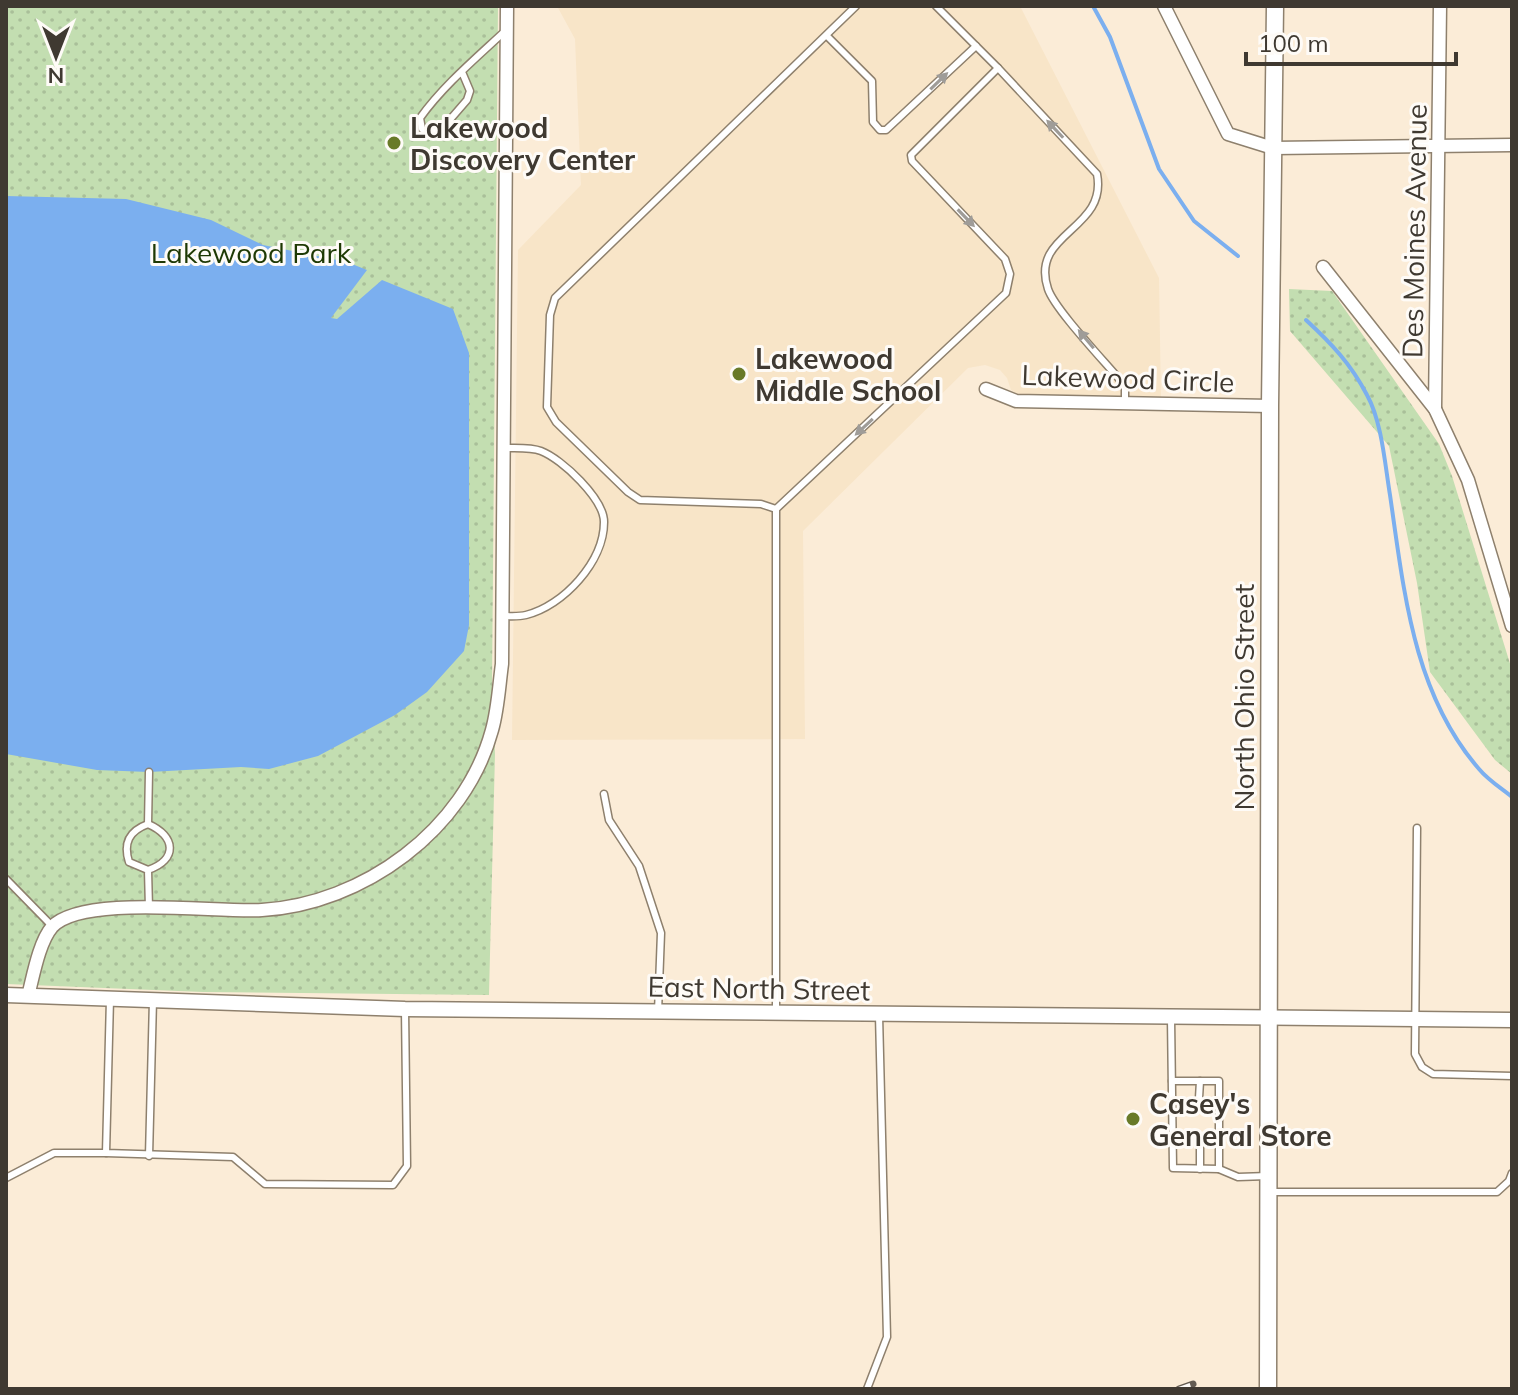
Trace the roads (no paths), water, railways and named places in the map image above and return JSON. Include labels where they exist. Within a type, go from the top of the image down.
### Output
[{"type":"main road","name":"North Ohio Street","points":[[1268,1389],[1270,406],[1275,6]]},
{"type":"street","points":[[28,996],[37,960],[53,927],[79,913],[149,908],[263,910],[344,893],[393,864],[444,818],[479,765],[492,730],[502,664],[507,6]]},
{"type":"street","points":[[1164,6],[1228,134],[1273,148],[1512,145]]},
{"type":"street","name":"Des Moines Avenue","points":[[1435,409],[1440,6]]},
{"type":"street","points":[[1323,267],[1435,409],[1468,480],[1512,626]]},
{"type":"street","name":"Lakewood Circle","points":[[986,389],[1016,401],[1270,406]]},
{"type":"street","name":"East North Street","points":[[6,995],[405,1009],[1512,1020]]},
{"type":"lane","points":[[776,509],[761,504],[640,500],[628,492],[556,422],[547,407],[550,315],[555,298],[856,6]]},
{"type":"lane","points":[[936,6],[1097,174],[1100,187],[1098,199],[1092,209],[1056,244],[1047,257],[1046,274],[1053,299],[1125,386],[1125,403]]},
{"type":"lane","points":[[462,72],[470,91],[467,100],[441,130],[429,133],[422,129],[420,118],[432,101],[462,72],[507,29]]},
{"type":"lane","points":[[827,36],[872,81],[873,122],[880,130],[893,126],[976,46]]},
{"type":"lane","points":[[776,1014],[776,509],[1006,293],[1010,274],[1005,259],[912,161],[911,155],[998,68]]},
{"type":"lane","points":[[501,616],[523,616],[542,610],[565,593],[589,567],[600,546],[604,520],[593,497],[557,458],[538,449],[503,448]]},
{"type":"lane","points":[[148,824],[149,772]]},
{"type":"lane","points":[[604,794],[609,820],[639,866],[661,933],[658,1012]]},
{"type":"lane","points":[[148,824],[163,830],[169,838],[170,850],[166,861],[148,870],[129,862],[125,850],[129,836],[137,828],[148,824]]},
{"type":"lane","points":[[1417,828],[1415,1054],[1422,1067],[1433,1074],[1512,1076]]},
{"type":"lane","points":[[148,870],[149,908]]},
{"type":"lane","points":[[6,879],[53,927]]},
{"type":"lane","points":[[106,1153],[110,999]]},
{"type":"lane","points":[[149,1156],[153,1000]]},
{"type":"lane","points":[[6,1178],[54,1153],[106,1153],[233,1157],[265,1184],[393,1185],[407,1166],[405,1009]]},
{"type":"lane","points":[[867,1389],[887,1337],[879,1015]]},
{"type":"lane","points":[[1171,1018],[1173,1168],[1219,1169],[1268,1184],[1497,1192],[1509,1181],[1512,1173]]},
{"type":"lane","points":[[1172,1081],[1219,1081],[1219,1169]]},
{"type":"lane","points":[[1199,1098],[1200,1081]]},
{"type":"lane","points":[[1200,1139],[1200,1169]]},
{"type":"water","points":[[6,196],[126,199],[211,220],[263,245],[347,262],[367,270],[331,318],[337,319],[382,280],[453,309],[469,353],[469,625],[464,651],[427,692],[395,715],[318,756],[269,769],[97,770],[6,754]]},
{"type":"waterway","points":[[1093,6],[1110,37],[1159,169],[1194,221],[1238,256]]},
{"type":"waterway","points":[[1306,320],[1347,364],[1372,406],[1380,431],[1407,604],[1415,640],[1439,708],[1479,769],[1512,797]]},
{"type":"railway","points":[[1179,1389],[1193,1384]]},
{"type":"place","name":"Lakewood Discovery Center","points":[[394,143]]},
{"type":"place","name":"Lakewood Middle School","points":[[739,374]]},
{"type":"place","name":"Casey's General Store","points":[[1133,1119]]},
{"type":"park label","name":"Lakewood Park","points":[[251,252]]}]
